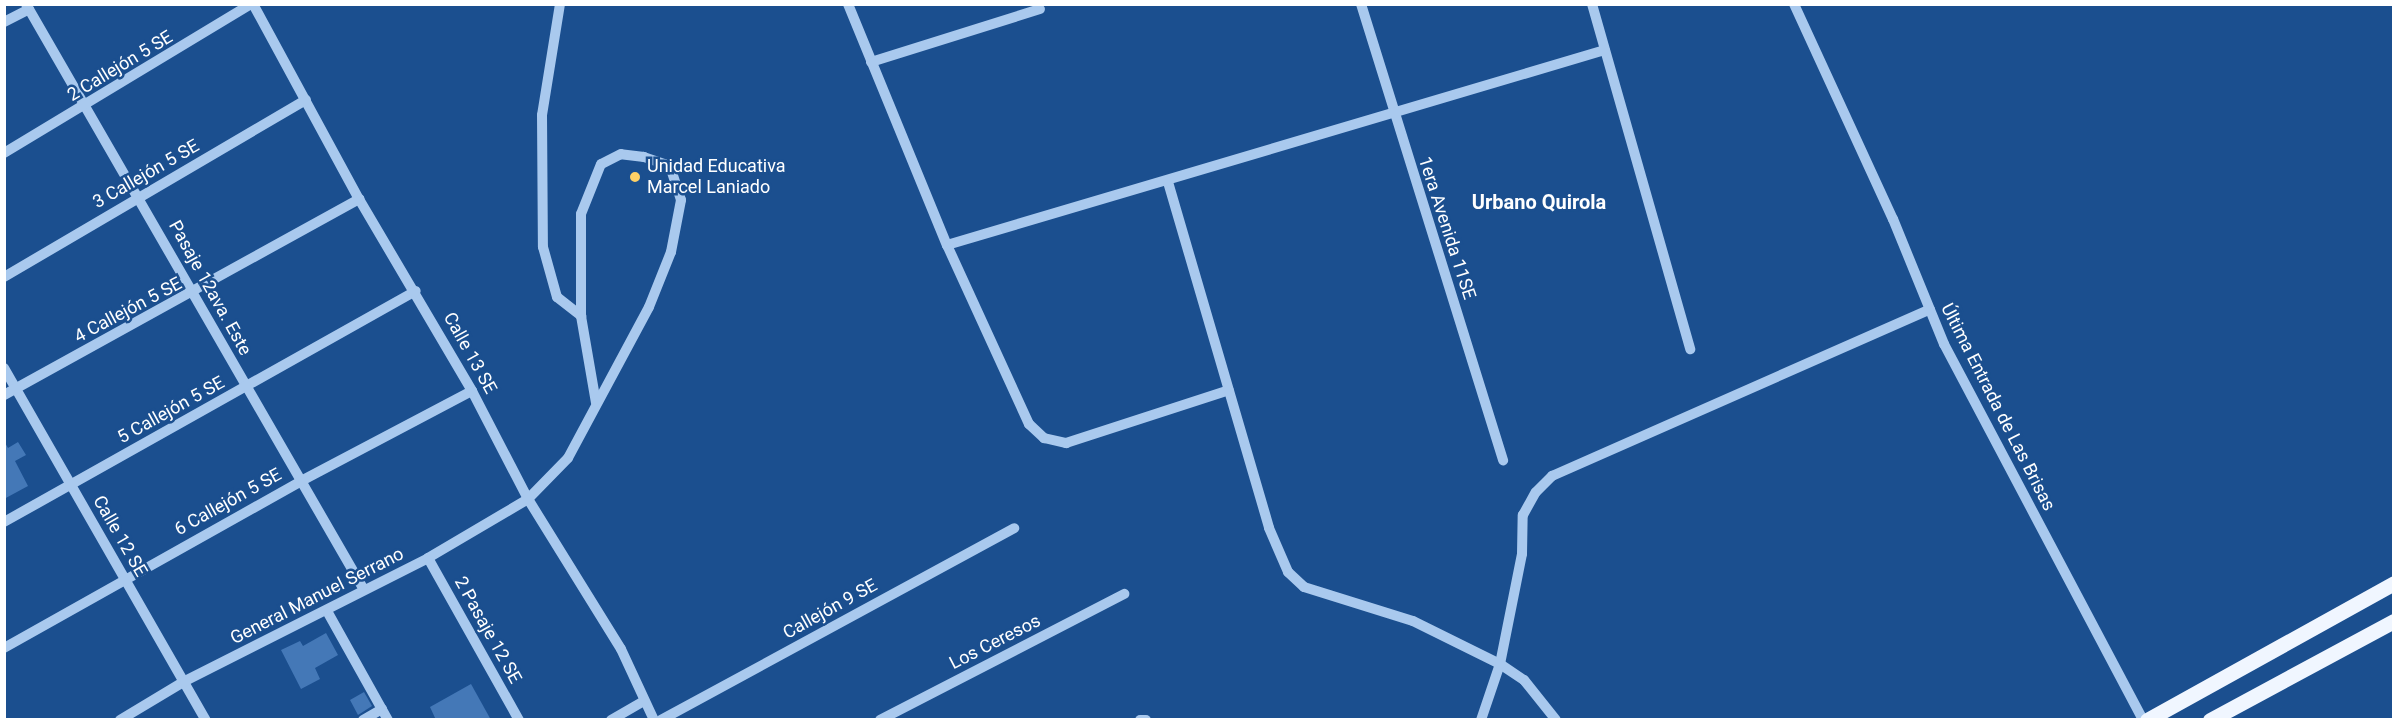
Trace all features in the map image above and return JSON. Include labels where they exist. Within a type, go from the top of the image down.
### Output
[{"type":"main road","points":[[2145,720],[2394,583]]},
{"type":"main road","points":[[2210,720],[2394,621]]},
{"type":"street","name":"Calle 13 SE","points":[[252,4],[359,199],[416,291],[472,391],[528,499],[621,649],[654,720]]},
{"type":"street","name":"2 Callejón 5 SE","points":[[4,153],[88,106],[252,4]]},
{"type":"street","points":[[560,4],[542,115],[543,247],[557,297],[581,316],[596,403]]},
{"type":"street","points":[[848,4],[947,245],[1029,424],[1044,438],[1066,443],[1229,390]]},
{"type":"street","name":"1era Avenida 11SE","points":[[1361,4],[1503,460]]},
{"type":"street","points":[[1592,4],[1690,349]]},
{"type":"street","name":"Última Entrada de Las Brisas","points":[[1794,4],[1893,219],[1944,344],[2145,720]]},
{"type":"street","name":"Pasaje 12ava. Este","points":[[27,7],[88,106],[364,590]]},
{"type":"street","points":[[4,22],[27,7]]},
{"type":"street","points":[[871,62],[1040,9]]},
{"type":"street","points":[[947,245],[1168,182],[1605,50]]},
{"type":"street","name":"3 Callejón 5 SE","points":[[4,277],[306,100]]},
{"type":"street","name":"General Manuel Serrano","points":[[120,720],[185,681],[428,558],[528,499],[568,458],[649,307],[671,252],[681,200],[670,166],[644,157],[621,154],[601,164],[581,214],[581,316]]},
{"type":"street","points":[[1168,182],[1269,528],[1288,572],[1304,587],[1413,621],[1500,664],[1524,680],[1556,720]]},
{"type":"street","name":"4 Callejón 5 SE","points":[[4,395],[194,293],[359,199]]},
{"type":"street","name":"5 Callejón 5 SE","points":[[4,522],[416,291]]},
{"type":"street","points":[[1481,720],[1500,664],[1522,554],[1522,515],[1536,492],[1552,476],[1930,309]]},
{"type":"street","name":"Calle 12 SE","points":[[4,368],[206,720]]},
{"type":"street","name":"6 Callejón 5 SE","points":[[4,648],[303,480],[472,391]]},
{"type":"street","name":"Callejón 9 SE","points":[[661,720],[1014,528]]},
{"type":"street","name":"2 Pasaje 12 SE","points":[[428,558],[519,720]]},
{"type":"street","name":"Los Ceresos","points":[[880,720],[1124,594]]},
{"type":"street","points":[[327,611],[388,720]]},
{"type":"street","points":[[611,720],[644,701]]},
{"type":"street","points":[[363,720],[382,709]]},
{"type":"building","points":[[4,441],[8,448],[18,442],[26,455],[15,461],[28,486],[4,499]]},
{"type":"building","points":[[326,633],[338,655],[315,668],[320,679],[301,689],[281,650],[300,641],[303,646]]},
{"type":"building","points":[[471,684],[491,720],[436,720],[430,707]]},
{"type":"building","points":[[364,692],[372,706],[358,715],[350,700]]},
{"type":"place","name":"Unidad Educativa Marcel Laniado","points":[[635,177]]},
{"type":"district","name":"Urbano Quirola","points":[[1539,202]]}]
